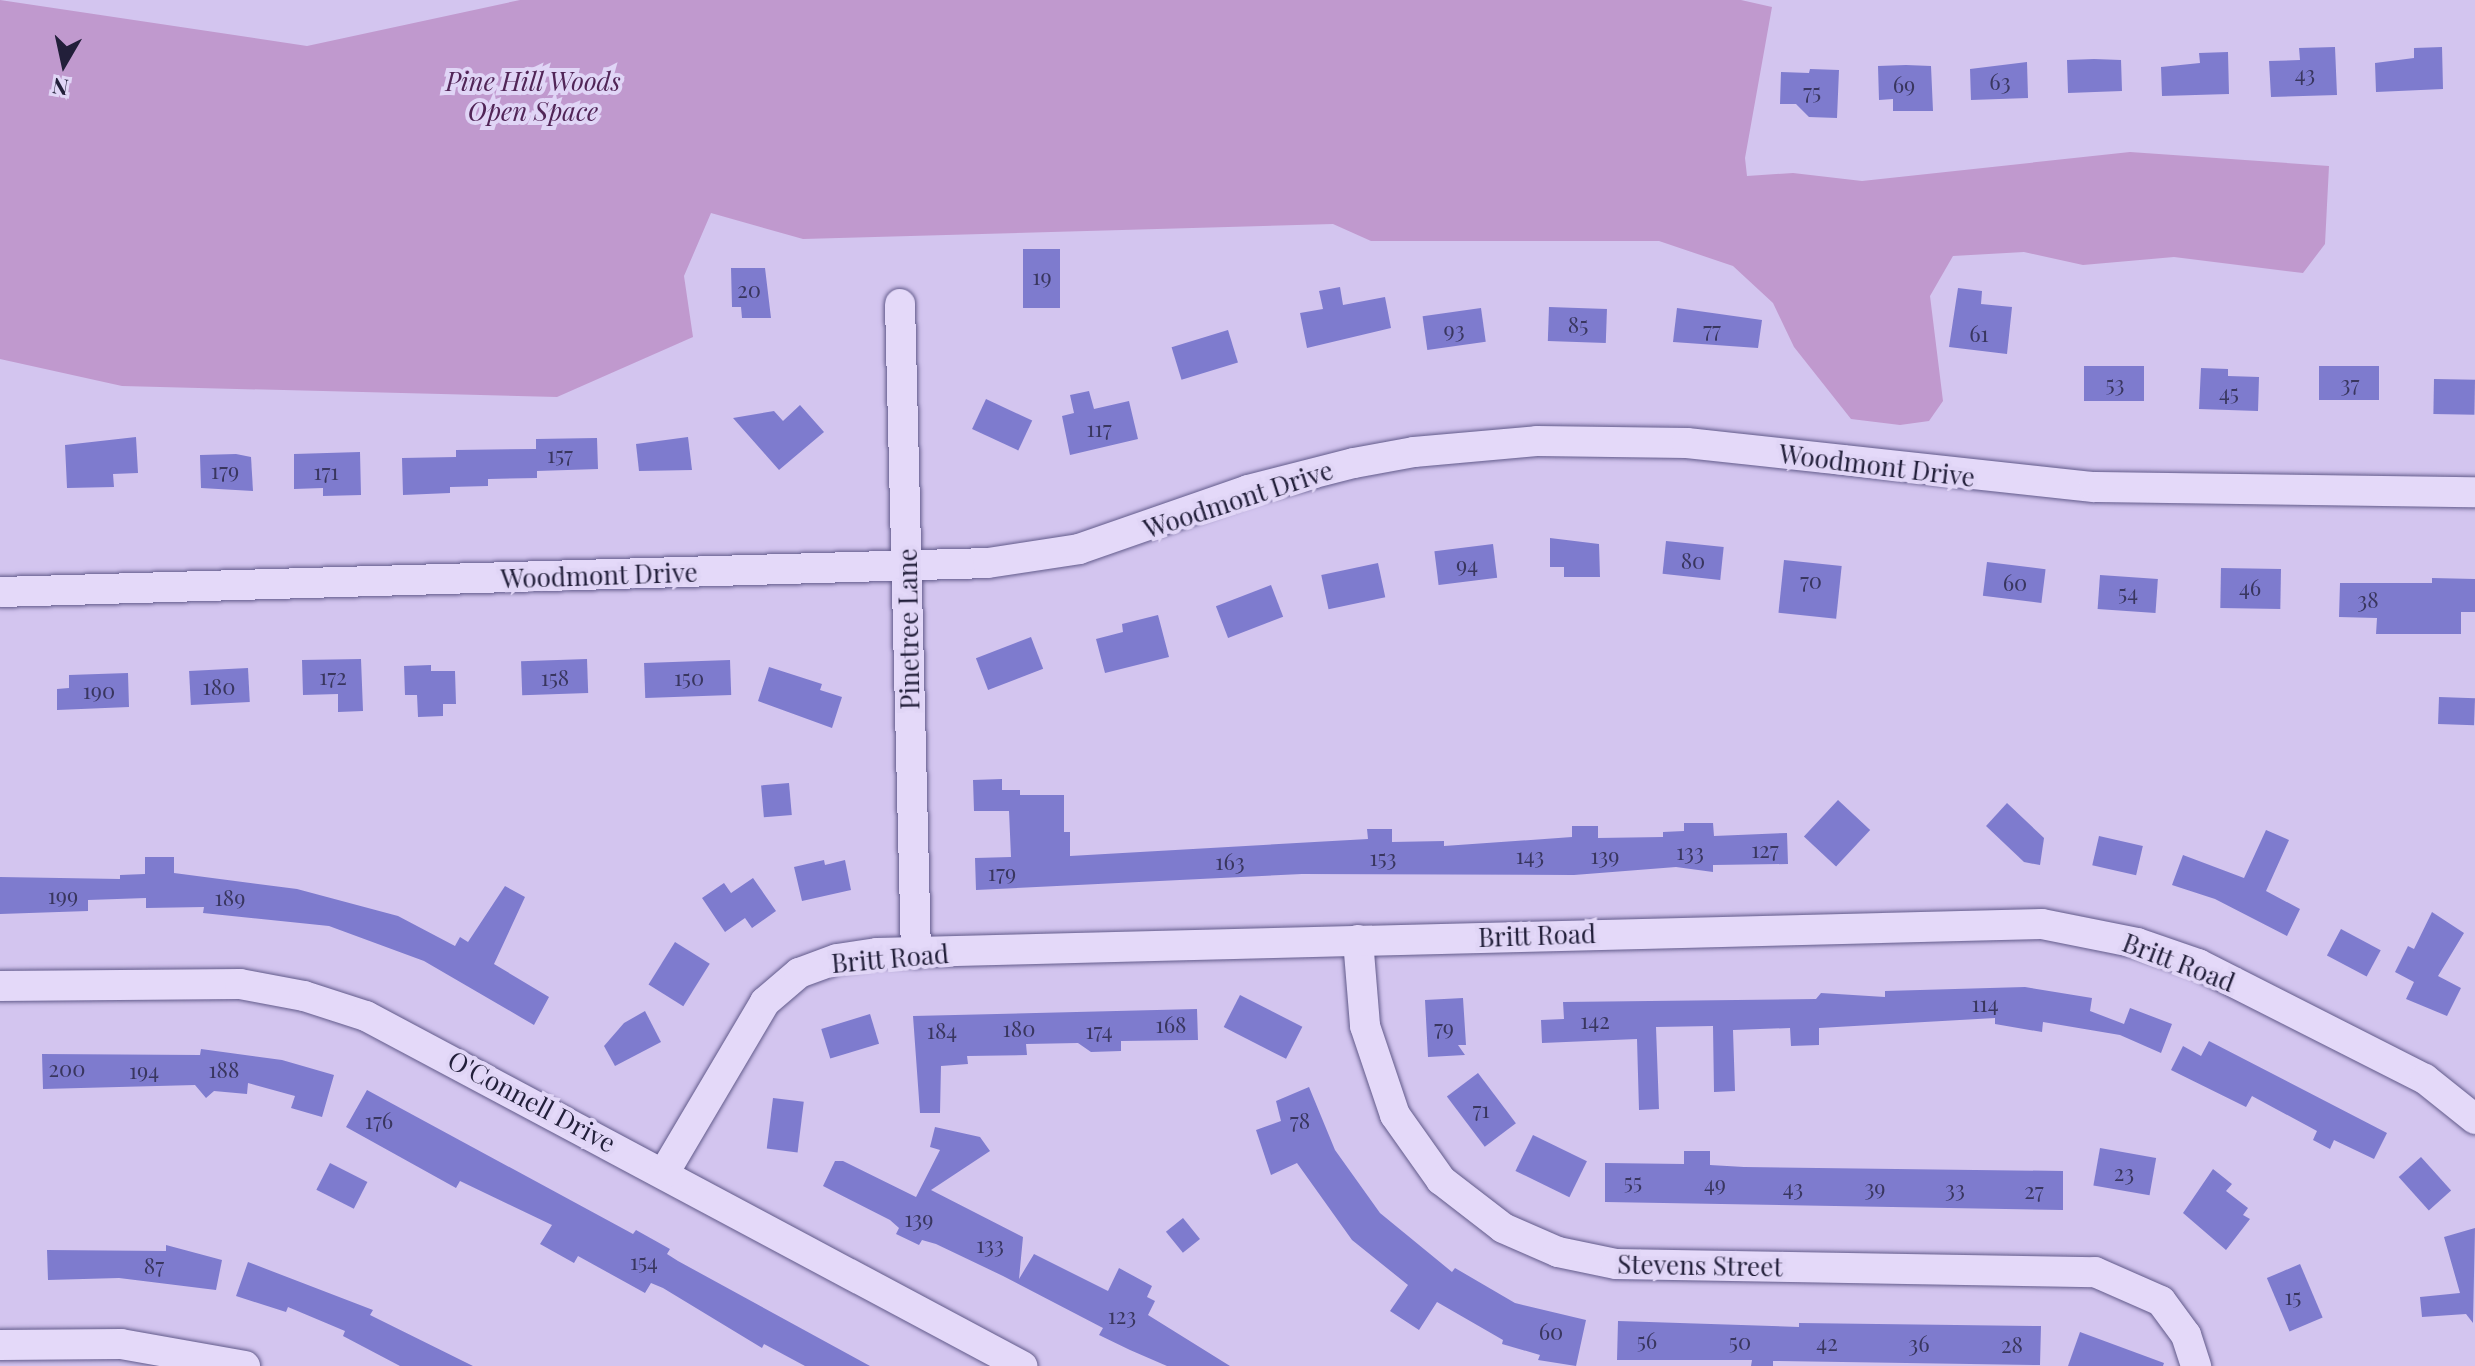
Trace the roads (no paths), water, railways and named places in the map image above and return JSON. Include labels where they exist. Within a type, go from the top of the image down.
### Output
[{"type":"street","name":"Pinetree Lane","points":[[900,304],[916,953]]},
{"type":"street","name":"Woodmont Drive","points":[[0,592],[906,567],[1064,552],[1248,490],[1354,463],[1414,452],[1537,441],[1687,443],[2094,487],[2475,492]]},
{"type":"street","name":"Britt Road","points":[[664,1173],[750,1021],[781,986],[799,973],[837,959],[916,953],[2010,922],[2074,928],[2198,964],[2425,1079],[2475,1119]]},
{"type":"street","name":"Stevens Street","points":[[1358,940],[1365,1026],[1395,1115],[1441,1180],[1503,1228],[1558,1252],[1616,1264],[2095,1272],[2161,1301],[2186,1335],[2196,1366]]},
{"type":"street","name":"O'Connell Drive","points":[[0,986],[208,982],[304,996],[415,1038],[1022,1366]]},
{"type":"street","points":[[0,1345],[121,1344],[245,1366]]},
{"type":"park label","name":"Pine Hill Woods Open Space","points":[[533,96]]}]
